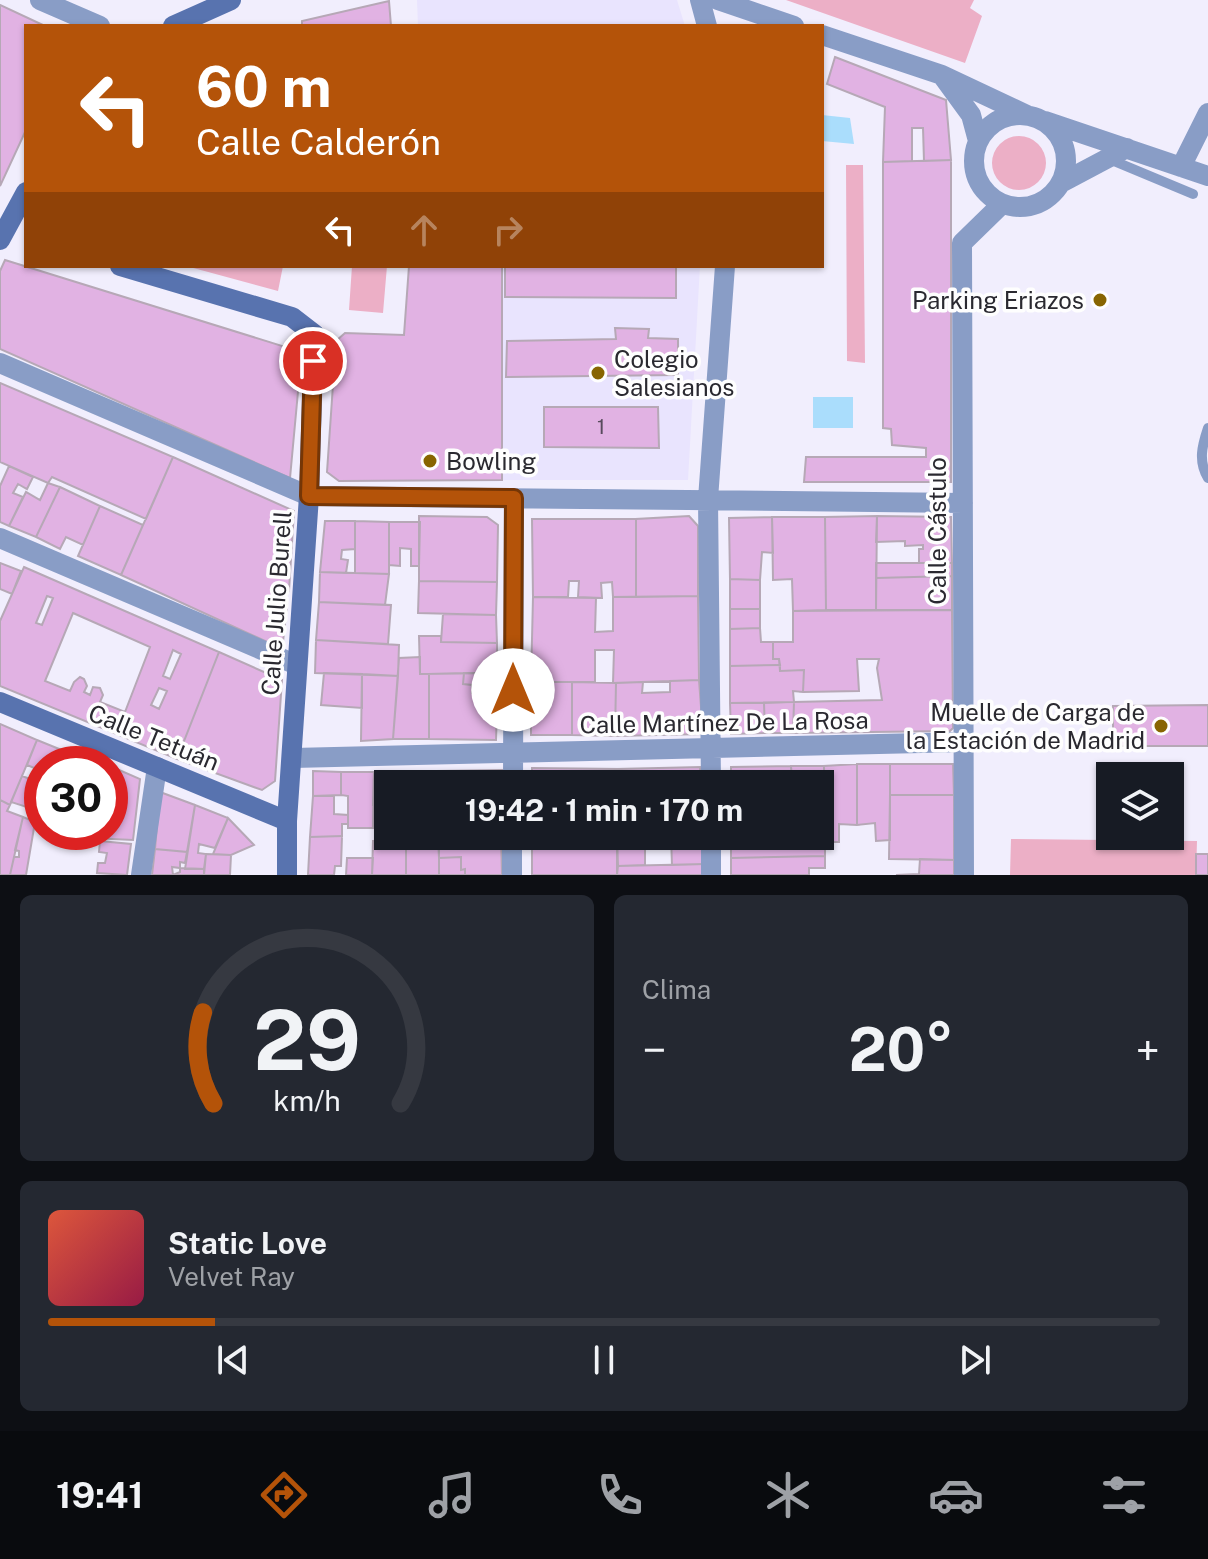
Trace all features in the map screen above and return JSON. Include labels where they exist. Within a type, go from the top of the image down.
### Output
[{"type":"main road","points":[[177,24],[231,0]]},
{"type":"main road","points":[[24,196],[2,234],[24,238]]},
{"type":"main road","name":"Calle Julio Burell","points":[[127,268],[292,317],[314,334],[309,496],[287,821],[287,875]]},
{"type":"main road","name":"Calle Tetuán","points":[[0,702],[287,821]]},
{"type":"street","points":[[40,0],[95,24]]},
{"type":"street","points":[[700,0],[706,24]]},
{"type":"street","points":[[718,0],[788,24]]},
{"type":"street","points":[[824,36],[942,75],[1053,129],[1062,141],[1066,155],[1066,170],[1061,183]]},
{"type":"street","points":[[942,75],[971,115],[978,141]]},
{"type":"street","points":[[1181,167],[1208,113]]},
{"type":"street","points":[[1127,148],[1061,183],[1042,202],[1016,208],[990,197],[974,171],[973,155],[986,129],[1012,115],[1034,118],[1127,148],[1208,176]]},
{"type":"street","name":"Calle Cástulo","points":[[964,875],[962,243],[1002,204]]},
{"type":"street","points":[[711,770],[708,499],[725,268]]},
{"type":"street","points":[[0,363],[309,496],[963,503]]},
{"type":"street","points":[[513,770],[514,498]]},
{"type":"street","points":[[0,538],[297,665]]},
{"type":"street","name":"Calle Martínez De La Rosa","points":[[293,758],[964,742]]},
{"type":"street","points":[[141,875],[157,767]]},
{"type":"street","points":[[512,850],[512,875]]},
{"type":"street","points":[[711,850],[711,875]]},
{"type":"lane","points":[[1107,158],[1193,194]]},
{"type":"lane","points":[[1208,428],[1200,451],[1208,478]]},
{"type":"shaded area","points":[[417,0],[677,0],[684,24],[418,24]]},
{"type":"shaded area","points":[[786,0],[974,0],[970,8],[982,16],[965,63]]},
{"type":"shaded area","points":[[1019,136],[1038,144],[1046,163],[1038,182],[1019,190],[1000,182],[992,163],[1000,144]]},
{"type":"shaded area","points":[[846,165],[863,165],[865,363],[847,361]]},
{"type":"shaded area","points":[[193,268],[283,268],[278,291]]},
{"type":"shaded area","points":[[352,268],[387,268],[383,313],[349,310]]},
{"type":"shaded area","name":"Colegio Salesianos","points":[[502,268],[700,268],[688,480],[502,480]]},
{"type":"shaded area","points":[[1011,839],[1096,840],[1096,850],[1184,850],[1184,841],[1197,841],[1196,875],[1010,875]]},
{"type":"water","points":[[824,115],[850,118],[854,144],[824,141]]},
{"type":"water","points":[[813,397],[853,397],[853,428],[813,428]]},
{"type":"building","points":[[389,1],[391,24],[302,24],[302,21]]},
{"type":"building","points":[[0,5],[41,24],[24,24],[24,134],[0,186]]},
{"type":"building","points":[[835,57],[946,100],[951,160],[924,161],[923,128],[912,128],[912,161],[883,162],[885,107],[827,84]]},
{"type":"building","points":[[951,160],[951,482],[804,482],[806,457],[926,457],[926,448],[892,445],[891,429],[883,428],[883,162]]},
{"type":"building","points":[[5,260],[292,349],[301,359],[290,478],[0,349],[0,271]]},
{"type":"building","points":[[409,268],[502,268],[502,480],[339,481],[327,472],[336,341],[345,333],[404,335]]},
{"type":"building","points":[[505,268],[676,268],[676,298],[505,297]]},
{"type":"building","points":[[615,328],[649,329],[648,338],[678,339],[678,375],[506,377],[507,341],[616,339]]},
{"type":"building","points":[[0,383],[173,457],[146,519],[52,477],[48,483],[0,462]]},
{"type":"building","points":[[544,407],[658,407],[659,448],[544,447]]},
{"type":"building","points":[[173,457],[294,511],[289,591],[282,602],[287,605],[283,642],[276,646],[121,575]]},
{"type":"building","points":[[9,466],[33,477],[27,489],[18,484],[13,493],[23,497],[9,526],[0,522],[0,486]]},
{"type":"building","points":[[48,483],[60,487],[36,537],[9,526],[26,492],[40,500]]},
{"type":"building","points":[[60,487],[100,506],[83,545],[66,537],[60,549],[36,537]]},
{"type":"building","points":[[100,506],[143,525],[121,575],[78,556]]},
{"type":"building","points":[[419,516],[487,517],[498,525],[497,582],[419,581]]},
{"type":"building","points":[[689,516],[698,526],[698,596],[636,597],[636,519]]},
{"type":"building","points":[[877,516],[876,610],[826,610],[825,517]]},
{"type":"building","points":[[877,516],[951,517],[952,563],[919,563],[919,549],[923,549],[923,545],[905,546],[905,541],[876,542]]},
{"type":"building","points":[[772,517],[825,517],[826,610],[793,611],[792,579],[773,580]]},
{"type":"building","points":[[772,517],[773,553],[762,552],[760,580],[730,579],[729,518]]},
{"type":"building","points":[[532,519],[636,519],[636,597],[613,597],[612,582],[601,583],[602,598],[578,597],[579,581],[569,581],[568,597],[533,597]]},
{"type":"building","points":[[325,521],[355,521],[355,549],[342,550],[341,559],[348,560],[346,573],[320,572]]},
{"type":"building","points":[[355,521],[389,522],[389,574],[355,573]]},
{"type":"building","points":[[389,522],[420,522],[419,566],[411,566],[411,549],[400,548],[400,566],[389,565]]},
{"type":"building","points":[[0,563],[21,571],[12,594],[0,589]]},
{"type":"building","points":[[876,563],[952,563],[952,576],[876,578]]},
{"type":"building","points":[[24,567],[219,652],[177,759],[0,686],[0,621]],"holes":[[[47,596],[53,598],[42,625],[36,623]],[[73,613],[150,647],[125,712],[100,702],[103,695],[100,688],[93,687],[90,695],[84,692],[87,686],[80,677],[70,691],[45,681]],[[173,650],[181,654],[170,679],[163,676]],[[159,688],[167,691],[159,709],[151,705]]]},
{"type":"building","points":[[320,572],[389,574],[385,605],[319,602]]},
{"type":"building","points":[[952,576],[952,610],[876,610],[876,578]]},
{"type":"building","points":[[730,579],[760,580],[760,609],[730,609]]},
{"type":"building","points":[[419,581],[497,582],[496,615],[418,613]]},
{"type":"building","points":[[698,596],[699,680],[613,683],[614,650],[595,650],[595,682],[531,682],[533,597],[596,598],[595,632],[613,631],[613,597]]},
{"type":"building","points":[[319,602],[391,605],[388,644],[316,640]]},
{"type":"building","points":[[730,609],[760,609],[760,628],[730,629]]},
{"type":"building","points":[[952,610],[953,728],[950,731],[793,733],[794,702],[882,700],[877,668],[879,659],[857,659],[859,691],[803,692],[804,670],[780,671],[779,659],[773,659],[773,642],[793,642],[793,611]]},
{"type":"building","points":[[443,614],[496,615],[497,643],[441,642]]},
{"type":"building","points":[[760,628],[761,642],[773,642],[773,659],[779,659],[780,665],[730,666],[730,629]]},
{"type":"building","points":[[419,636],[441,636],[441,642],[497,643],[497,673],[420,674]]},
{"type":"building","points":[[316,640],[399,645],[398,676],[315,673]]},
{"type":"building","points":[[219,652],[282,680],[275,781],[262,790],[177,759]]},
{"type":"building","points":[[420,657],[420,674],[429,674],[429,739],[393,739],[399,658]]},
{"type":"building","points":[[780,665],[780,671],[804,670],[803,692],[793,691],[794,702],[730,703],[730,666]]},
{"type":"building","points":[[324,673],[362,674],[362,708],[321,705]]},
{"type":"building","points":[[464,673],[463,684],[472,685],[472,693],[485,692],[484,710],[497,710],[496,740],[429,739],[429,674]]},
{"type":"building","points":[[464,673],[497,673],[497,693],[472,693],[472,685],[463,684]]},
{"type":"building","points":[[362,674],[398,676],[393,739],[361,741]]},
{"type":"building","points":[[699,680],[703,734],[615,736],[616,683],[643,682],[642,693],[670,692],[670,681]]},
{"type":"building","points":[[531,682],[572,682],[572,735],[531,735]]},
{"type":"building","points":[[572,682],[616,683],[615,736],[572,735]]},
{"type":"building","points":[[794,702],[793,733],[765,733],[764,703]]},
{"type":"building","points":[[730,703],[764,703],[765,733],[731,734]]},
{"type":"building","name":"Muelle de Carga de la Estación de Madrid","points":[[1208,705],[1208,746],[1113,746],[1113,706]]},
{"type":"building","points":[[0,724],[37,740],[35,746],[24,746],[24,771],[10,805],[0,800]]},
{"type":"building","points":[[37,740],[52,746],[35,746]]},
{"type":"building","points":[[857,764],[857,825],[839,824],[839,842],[834,842],[834,770],[824,770],[824,766]]},
{"type":"building","points":[[857,764],[890,764],[890,840],[876,841],[875,823],[857,825]]},
{"type":"building","points":[[890,764],[953,764],[954,795],[890,795]]},
{"type":"building","points":[[791,766],[791,770],[731,770],[731,767]]},
{"type":"building","points":[[791,766],[824,766],[824,770],[791,770]]},
{"type":"building","points":[[700,767],[700,770],[618,770]]},
{"type":"building","points":[[532,768],[618,769],[618,770]]},
{"type":"building","points":[[313,771],[341,772],[341,795],[313,796]]},
{"type":"building","points":[[341,772],[374,772],[373,828],[348,828],[348,796],[341,795]]},
{"type":"building","points":[[128,774],[140,779],[133,840],[128,840]]},
{"type":"building","points":[[24,777],[24,806],[11,802]]},
{"type":"building","points":[[160,792],[195,805],[187,852],[155,849]]},
{"type":"building","points":[[890,795],[954,795],[954,860],[889,859]]},
{"type":"building","points":[[313,796],[334,796],[334,814],[348,815],[348,824],[342,824],[342,836],[310,837]]},
{"type":"building","points":[[0,800],[10,805],[7,811],[23,817],[10,875],[0,875]]},
{"type":"building","points":[[195,805],[228,818],[215,848],[199,844],[198,853],[206,854],[204,869],[185,869]]},
{"type":"building","points":[[23,817],[24,850],[30,850],[26,875],[10,875],[14,857],[19,857],[19,851],[15,850]]},
{"type":"building","points":[[228,818],[254,845],[231,855],[213,854]]},
{"type":"building","points":[[342,836],[341,866],[335,866],[334,875],[308,875],[310,837]]},
{"type":"building","points":[[373,841],[374,850],[406,850],[406,875],[372,875]]},
{"type":"building","points":[[128,844],[131,844],[127,875],[97,873],[98,863],[105,863],[107,853],[99,852],[128,850]]},
{"type":"building","points":[[155,849],[187,852],[185,863],[180,862],[180,868],[172,867],[173,875],[152,875]]},
{"type":"building","points":[[406,850],[439,850],[439,875],[406,875]]},
{"type":"building","points":[[439,850],[501,850],[502,875],[465,875],[465,869],[461,870],[461,857],[439,858]]},
{"type":"building","points":[[532,850],[617,850],[617,875],[532,875]]},
{"type":"building","points":[[617,850],[645,850],[645,865],[618,866]]},
{"type":"building","points":[[671,850],[702,850],[704,864],[672,865]]},
{"type":"building","points":[[731,850],[825,850],[825,856],[731,858]]},
{"type":"building","points":[[206,854],[231,855],[230,875],[204,875]]},
{"type":"building","points":[[1196,854],[1208,854],[1208,875],[1196,875]]},
{"type":"building","points":[[825,856],[825,868],[809,868],[809,875],[731,875],[731,858]]},
{"type":"building","points":[[461,857],[461,870],[465,869],[465,875],[439,875],[439,858]]},
{"type":"building","points":[[347,858],[373,858],[372,875],[346,875]]},
{"type":"building","points":[[920,859],[954,860],[954,875],[896,875],[919,874]]},
{"type":"building","points":[[704,864],[703,875],[617,875],[618,866]]},
{"type":"building","points":[[180,868],[204,869],[204,875],[173,875],[180,872]]},
{"type":"place","name":"Parking Eriazos","points":[[1100,300]]},
{"type":"place","name":"Colegio Salesianos","points":[[598,373]]},
{"type":"place","name":"Bowling","points":[[430,461]]},
{"type":"place","name":"Muelle de Carga de la Estación de Madrid","points":[[1161,726]]},
{"type":"route","points":[[313,361],[309,496],[514,498],[513,690]]}]
